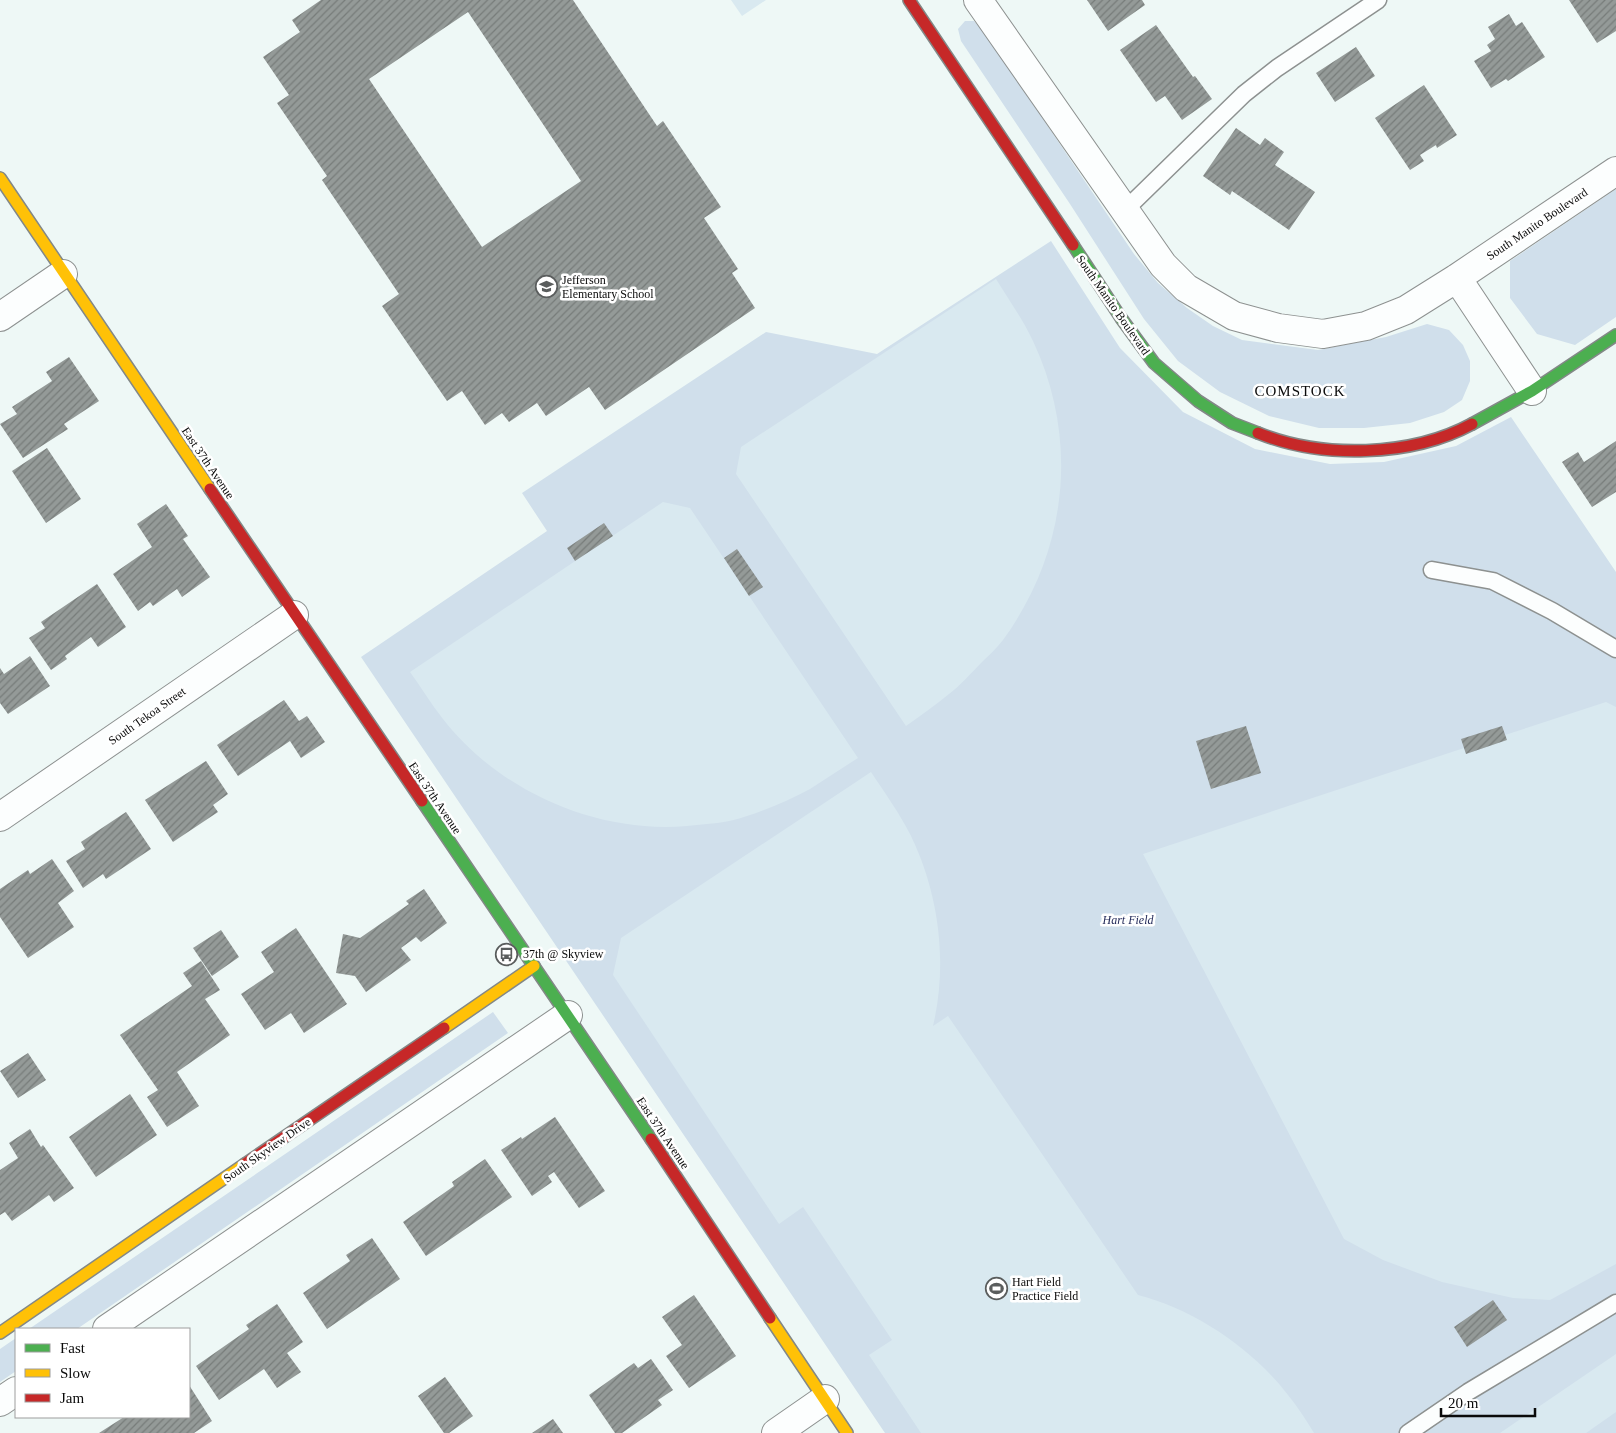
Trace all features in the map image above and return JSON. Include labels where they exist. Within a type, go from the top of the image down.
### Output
[{"type":"street","name":"South Manito Boulevard","points":[[978,0],[1163,265],[1186,288],[1234,316],[1278,328],[1323,334],[1366,326],[1406,310],[1616,171]]},
{"type":"street","name":"South Manito Boulevard","points":[[912,1],[1120,318],[1154,363],[1204,405],[1232,422],[1274,440],[1324,449],[1366,452],[1409,447],[1461,430],[1532,392],[1616,335]]},
{"type":"street","name":"East 37th Avenue","points":[[0,178],[294,615],[568,1016],[847,1433]]},
{"type":"street","points":[[0,317],[63,274]]},
{"type":"street","points":[[1457,278],[1532,392]]},
{"type":"street","name":"South Tekoa Street","points":[[0,818],[294,615]]},
{"type":"street","name":"South Skyview Drive","points":[[0,1333],[534,966]]},
{"type":"street","points":[[108,1328],[568,1016]]},
{"type":"street","points":[[0,1402],[15,1392]]},
{"type":"street","points":[[776,1433],[825,1400]]},
{"type":"lane","points":[[1125,210],[1244,94],[1277,68],[1378,0]]},
{"type":"lane","points":[[1432,570],[1493,581],[1552,611],[1616,649]]},
{"type":"lane","points":[[1408,1433],[1468,1392],[1616,1303]]},
{"type":"green space","points":[[965,21],[974,21],[985,33],[1134,254],[1158,283],[1187,308],[1213,326],[1242,340],[1318,350],[1386,337],[1427,324],[1449,330],[1463,345],[1470,361],[1470,381],[1462,400],[1444,412],[1410,423],[1364,428],[1319,428],[1269,416],[1220,392],[1178,361],[1144,319],[961,41],[958,29]]},
{"type":"green space","points":[[1616,189],[1616,317],[1575,345],[1537,334],[1510,298],[1510,261]]},
{"type":"green space","name":"Hart Field","points":[[1051,241],[1120,348],[1183,412],[1255,449],[1330,464],[1384,462],[1456,446],[1511,417],[1616,572],[1616,1433],[885,1433],[361,657],[547,531],[522,493],[766,332],[877,354]]},
{"type":"green space","points":[[493,1012],[508,1033],[78,1328],[30,1328]]},
{"type":"green space","points":[[15,1339],[15,1372],[0,1382],[0,1349]]},
{"type":"shaded area","points":[[731,0],[766,0],[742,16]]},
{"type":"shaded area","points":[[996,279],[1033,341],[1048,379],[1057,418],[1061,456],[1060,495],[1053,533],[1041,570],[1025,606],[1003,640],[958,687],[906,726],[736,474],[741,447]]},
{"type":"shaded area","points":[[663,502],[690,508],[858,758],[810,789],[787,801],[733,820],[687,826],[653,827],[618,823],[585,815],[552,802],[521,787],[492,767],[466,745],[443,719],[410,672]]},
{"type":"shaded area","points":[[1606,702],[1616,707],[1616,1264],[1550,1300],[1513,1298],[1442,1282],[1383,1260],[1344,1239],[1143,854],[1464,748],[1466,754],[1506,740],[1505,735]]},
{"type":"shaded area","points":[[871,772],[911,836],[921,858],[934,905],[940,953],[940,978],[933,1026],[948,1016],[1138,1295],[1180,1310],[1221,1333],[1240,1347],[1274,1378],[1295,1404],[1314,1433],[921,1433],[869,1355],[892,1340],[803,1207],[779,1224],[613,975],[621,938]]},
{"type":"shaded area","points":[[1616,1354],[1616,1412],[1586,1433],[1500,1433]]},
{"type":"building","points":[[321,0],[573,0],[657,126],[663,121],[721,207],[704,218],[738,269],[732,273],[755,308],[605,410],[589,387],[546,416],[537,403],[509,422],[502,413],[485,425],[462,391],[447,401],[382,306],[399,294],[322,180],[327,176],[277,103],[289,95],[263,57],[300,32],[292,20]],"holes":[[[468,12],[581,181],[482,247],[369,79]]]},
{"type":"building","points":[[1087,0],[1142,0],[1145,5],[1108,31]]},
{"type":"building","points":[[1569,0],[1616,0],[1616,31],[1597,43]]},
{"type":"building","points":[[1509,14],[1516,26],[1522,22],[1545,57],[1508,81],[1506,79],[1491,88],[1474,61],[1491,51],[1487,45],[1495,39],[1488,27]]},
{"type":"building","points":[[1156,25],[1193,77],[1195,76],[1212,99],[1182,120],[1165,96],[1156,102],[1120,50]]},
{"type":"building","points":[[1356,47],[1375,76],[1335,102],[1316,73]]},
{"type":"building","points":[[1424,85],[1457,135],[1437,148],[1436,145],[1420,155],[1424,161],[1410,170],[1375,118]]},
{"type":"building","points":[[1236,128],[1260,145],[1265,138],[1284,152],[1275,165],[1315,192],[1289,230],[1232,191],[1230,195],[1203,176]]},
{"type":"building","points":[[69,357],[99,401],[64,424],[68,429],[23,458],[0,424],[17,414],[12,407],[52,381],[46,372]]},
{"type":"building","points":[[1616,441],[1616,492],[1592,507],[1562,462],[1578,452],[1584,462]]},
{"type":"building","points":[[47,448],[81,499],[46,523],[12,471]]},
{"type":"building","points":[[166,504],[188,536],[183,539],[210,577],[182,597],[177,589],[153,606],[150,602],[138,611],[113,574],[152,547],[137,524]]},
{"type":"building","points":[[604,523],[613,536],[575,561],[567,548]]},
{"type":"building","points":[[737,549],[763,587],[749,596],[724,558]]},
{"type":"building","points":[[97,584],[126,627],[98,647],[91,637],[65,656],[67,659],[51,670],[29,638],[45,628],[41,622]]},
{"type":"building","points":[[30,656],[50,686],[8,714],[0,703],[0,668],[4,674]]},
{"type":"building","points":[[284,700],[299,721],[307,716],[325,742],[301,758],[290,741],[238,776],[217,745]]},
{"type":"building","points":[[1246,726],[1261,773],[1211,789],[1196,741]]},
{"type":"building","points":[[1502,726],[1507,740],[1466,754],[1461,739]]},
{"type":"building","points":[[206,761],[228,794],[213,805],[218,812],[173,842],[145,800]]},
{"type":"building","points":[[126,812],[151,849],[106,879],[103,874],[83,888],[66,861],[85,849],[81,842]]},
{"type":"building","points":[[52,859],[74,891],[58,903],[74,927],[28,958],[0,917],[0,889],[28,870],[30,874]]},
{"type":"building","points":[[424,889],[447,923],[421,942],[416,937],[401,948],[411,960],[366,992],[355,976],[336,973],[343,934],[360,938],[409,904],[406,901]]},
{"type":"building","points":[[296,928],[347,1004],[304,1033],[291,1013],[265,1030],[241,994],[274,972],[261,952]]},
{"type":"building","points":[[221,930],[239,957],[212,976],[193,948]]},
{"type":"building","points":[[201,961],[220,990],[205,999],[230,1035],[177,1072],[199,1106],[167,1127],[147,1097],[158,1090],[120,1035],[192,986],[183,973]]},
{"type":"building","points":[[28,1053],[46,1080],[18,1098],[0,1071]]},
{"type":"building","points":[[130,1094],[157,1135],[96,1177],[69,1137]]},
{"type":"building","points":[[555,1117],[605,1191],[579,1208],[554,1172],[548,1176],[552,1182],[532,1196],[501,1150],[521,1137],[522,1139]]},
{"type":"building","points":[[30,1129],[41,1147],[43,1145],[74,1188],[54,1202],[49,1195],[12,1221],[5,1212],[0,1215],[0,1170],[18,1158],[9,1143]]},
{"type":"building","points":[[485,1159],[512,1197],[426,1256],[403,1222],[454,1186],[452,1182]]},
{"type":"building","points":[[372,1238],[400,1279],[327,1329],[303,1293],[350,1261],[346,1255]]},
{"type":"building","points":[[694,1295],[736,1356],[689,1388],[666,1356],[682,1345],[662,1317]]},
{"type":"building","points":[[1493,1300],[1507,1320],[1467,1347],[1454,1327]]},
{"type":"building","points":[[277,1304],[303,1342],[287,1353],[301,1372],[277,1388],[264,1369],[219,1400],[196,1366],[249,1329],[246,1325]]},
{"type":"building","points":[[651,1359],[673,1390],[658,1400],[662,1405],[622,1433],[615,1433],[589,1395],[634,1363],[638,1368]]},
{"type":"building","points":[[445,1377],[473,1416],[449,1433],[444,1433],[418,1396]]},
{"type":"building","points":[[190,1387],[212,1421],[194,1433],[99,1433],[122,1418],[190,1418]]},
{"type":"building","points":[[553,1419],[563,1433],[532,1433]]},
{"type":"traffic: fast","points":[[1073,245],[1121,318],[1154,363],[1198,401],[1232,423],[1258,433]]},
{"type":"traffic: fast","points":[[1472,424],[1532,391],[1616,335]]},
{"type":"traffic: fast","points":[[422,801],[651,1139]]},
{"type":"traffic: slow","points":[[0,178],[210,489]]},
{"type":"traffic: slow","points":[[444,1028],[534,966]]},
{"type":"traffic: slow","points":[[0,1333],[245,1164]]},
{"type":"traffic: slow","points":[[770,1318],[847,1433]]},
{"type":"traffic: jam","points":[[909,0],[1073,245]]},
{"type":"traffic: jam","points":[[1258,433],[1310,447],[1366,451],[1422,443],[1448,435],[1472,424]]},
{"type":"traffic: jam","points":[[210,489],[422,801]]},
{"type":"traffic: jam","points":[[245,1164],[444,1028]]},
{"type":"traffic: jam","points":[[651,1139],[770,1318]]},
{"type":"place","name":"Jefferson Elementary School","points":[[546,287]]},
{"type":"place","name":"37th @ Skyview","points":[[507,954]]},
{"type":"place","name":"Hart Field Practice Field","points":[[996,1289]]},
{"type":"district","name":"COMSTOCK","points":[[1300,391]]}]
